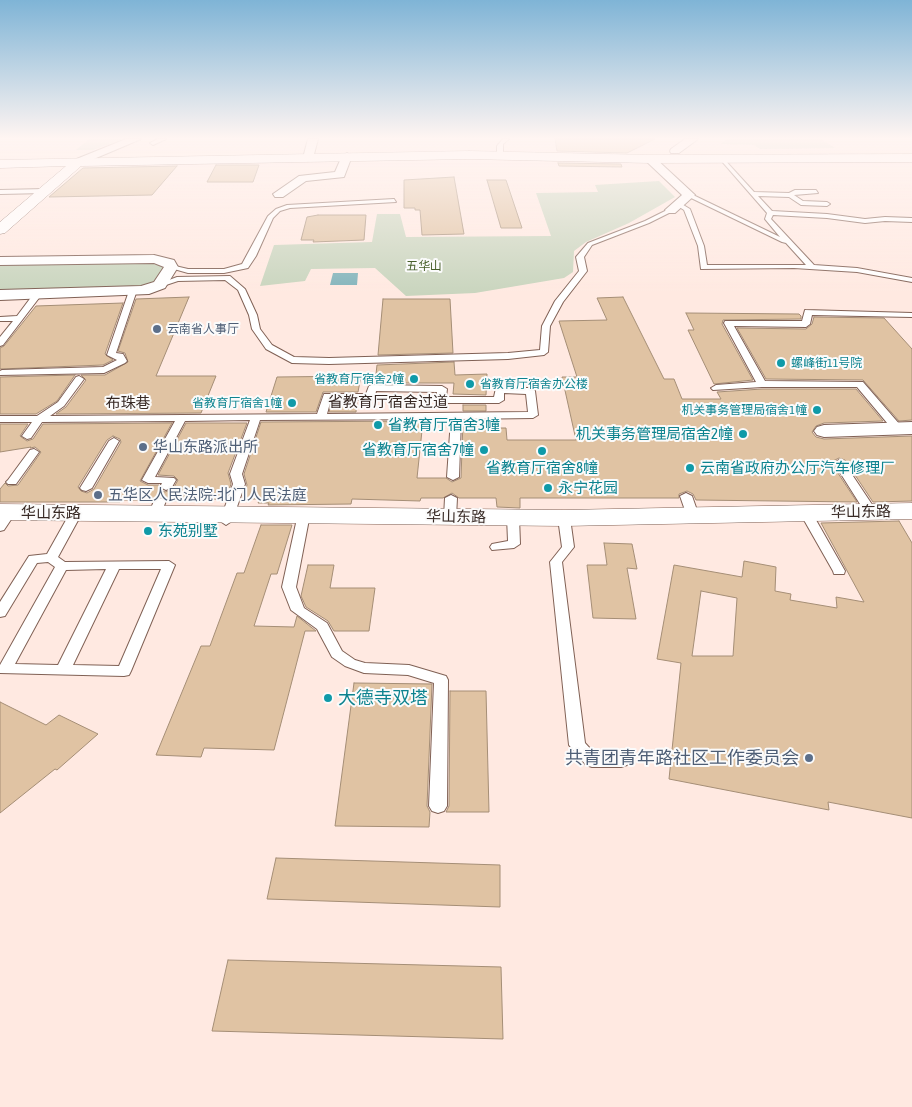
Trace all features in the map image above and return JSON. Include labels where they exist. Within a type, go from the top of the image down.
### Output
[{"type":"main road","points":[[0,230],[45,191]]},
{"type":"main road","name":"华山东路","points":[[3,517],[75,509],[157,507],[227,518],[451,508],[513,517],[564,518],[690,506],[806,513],[912,511]]},
{"type":"street","points":[[278,194],[283,191]]},
{"type":"street","points":[[675,207],[689,195],[684,191]]},
{"type":"street","points":[[0,261],[154,259],[169,263],[170,267],[160,285],[132,293],[0,295]]},
{"type":"street","points":[[824,431],[904,428]]},
{"type":"lane","points":[[0,192],[45,191]]},
{"type":"lane","points":[[750,191],[770,214],[827,216],[865,221],[885,219],[912,220]]},
{"type":"lane","points":[[753,194],[790,195],[795,192],[816,192]]},
{"type":"lane","points":[[689,195],[791,244]]},
{"type":"lane","points":[[790,195],[801,203],[826,204]]},
{"type":"lane","points":[[394,202],[302,204],[278,210],[270,217],[243,278],[256,329],[269,347],[292,360],[329,361],[508,356],[544,352],[546,326],[559,301],[583,271],[580,256],[590,244],[647,222],[675,207],[686,209],[700,246],[704,266],[812,267],[856,270],[912,280]]},
{"type":"lane","points":[[770,214],[768,219],[812,267]]},
{"type":"lane","points":[[170,267],[199,272],[224,271],[243,278]]},
{"type":"lane","points":[[160,285],[177,278],[243,278]]},
{"type":"lane","points":[[2,372],[104,370],[114,366],[122,361],[120,356],[111,355],[132,293]]},
{"type":"lane","points":[[0,343],[38,294]]},
{"type":"lane","points":[[762,384],[728,323],[806,324],[808,312],[912,315]]},
{"type":"lane","points":[[0,319],[19,318]]},
{"type":"lane","points":[[27,436],[38,419],[61,404],[79,379]]},
{"type":"lane","points":[[716,388],[762,384],[860,384],[904,428]]},
{"type":"lane","name":"省教育厅宿舍过道","points":[[256,417],[321,417],[456,416],[532,416],[530,390],[499,390],[499,400],[441,400],[442,389],[372,388],[370,396],[326,396],[321,417]]},
{"type":"lane","name":"省教育厅宿舍过道","points":[[453,477],[456,416]]},
{"type":"lane","points":[[227,518],[239,484],[236,474],[256,417]]},
{"type":"lane","name":"布珠巷","points":[[0,419],[256,417]]},
{"type":"lane","points":[[166,487],[170,480],[148,480],[182,418]]},
{"type":"lane","points":[[86,488],[114,441]]},
{"type":"lane","points":[[12,482],[34,452]]},
{"type":"lane","points":[[839,463],[871,512]]},
{"type":"lane","points":[[0,612],[33,559],[57,562],[115,565],[169,565],[124,671],[2,668],[57,562],[75,509]]},
{"type":"lane","points":[[806,513],[839,571]]},
{"type":"lane","points":[[304,514],[288,587],[298,610],[322,626],[337,654],[350,663],[364,668],[409,670],[441,680],[438,806]]},
{"type":"lane","points":[[496,547],[514,544],[513,517]]},
{"type":"lane","points":[[564,518],[568,547],[556,562],[577,745],[592,762],[621,761]]},
{"type":"lane","points":[[63,670],[115,565]]},
{"type":"green space","name":"五华山","points":[[669,191],[675,197],[629,223],[586,242],[574,251],[573,272],[564,278],[475,293],[406,296],[375,268],[311,269],[305,281],[260,286],[274,245],[372,242],[377,214],[400,214],[406,237],[551,236],[536,193]]},
{"type":"green space","points":[[150,263],[166,267],[156,284],[146,287],[0,291],[0,265]]},
{"type":"water","points":[[333,273],[358,273],[357,285],[330,285]]},
{"type":"building","points":[[56,191],[156,191],[152,195],[49,197]]},
{"type":"building","points":[[404,191],[456,191],[464,234],[422,235],[420,210],[404,208]]},
{"type":"building","points":[[490,191],[510,191],[522,228],[501,228]]},
{"type":"building","points":[[318,215],[366,215],[364,240],[313,242],[314,240],[301,240],[307,217]]},
{"type":"building","points":[[189,297],[156,376],[216,376],[201,413],[56,414],[66,407],[86,380],[81,375],[105,375],[128,362],[125,353],[118,351],[136,299]]},
{"type":"building","points":[[623,297],[664,379],[674,379],[682,399],[721,399],[717,392],[762,389],[856,389],[883,421],[824,423],[816,426],[812,432],[816,437],[824,439],[912,436],[912,501],[873,502],[845,460],[839,458],[833,461],[832,464],[857,502],[696,500],[693,494],[687,491],[679,494],[679,498],[520,498],[520,508],[497,507],[496,498],[459,498],[452,493],[443,498],[421,498],[420,501],[352,499],[351,504],[268,505],[269,503],[258,503],[260,499],[242,499],[247,485],[244,474],[261,422],[423,421],[417,478],[446,478],[452,482],[461,478],[463,421],[486,421],[486,428],[506,428],[507,440],[576,440],[562,377],[577,377],[559,321],[607,320],[597,298]]},
{"type":"building","points":[[383,299],[450,299],[453,353],[378,355]]},
{"type":"building","points":[[123,303],[105,354],[113,360],[103,365],[0,369],[0,348],[4,346],[36,306]]},
{"type":"building","points":[[686,313],[799,314],[801,319],[723,320],[722,324],[753,380],[714,384],[688,330],[694,330]]},
{"type":"building","points":[[814,317],[884,318],[912,349],[912,420],[899,421],[863,380],[766,379],[737,328],[806,329],[812,324]]},
{"type":"building","points":[[454,362],[455,375],[487,374],[486,395],[453,394],[454,383],[375,383],[377,365]]},
{"type":"building","points":[[75,375],[57,401],[36,414],[0,414],[0,377]]},
{"type":"building","name":"省教育厅宿舍1幢","points":[[361,376],[358,392],[323,392],[316,412],[266,412],[277,377]]},
{"type":"building","points":[[332,401],[357,402],[356,412],[329,412]]},
{"type":"building","points":[[463,405],[486,405],[486,411],[463,411]]},
{"type":"building","points":[[172,423],[140,481],[148,485],[159,485],[159,489],[165,492],[173,489],[178,480],[174,476],[158,475],[186,423],[247,423],[228,473],[231,484],[226,499],[168,501],[159,496],[152,500],[121,500],[120,502],[0,502],[0,489],[5,483],[8,486],[18,485],[41,452],[35,447],[31,447],[0,452],[0,424],[28,424],[20,436],[27,441],[33,439],[43,424]],"holes":[[[113,436],[120,439],[121,442],[94,489],[87,493],[81,491],[78,487],[107,440]]]},
{"type":"building","points":[[899,521],[912,543],[912,818],[828,802],[829,810],[669,779],[681,663],[657,659],[674,565],[742,577],[744,561],[776,567],[775,591],[791,594],[790,600],[837,608],[836,597],[864,602],[821,523]],"holes":[[[701,591],[737,598],[733,656],[692,656]]]},
{"type":"building","points":[[261,525],[292,525],[277,574],[271,574],[254,626],[294,627],[297,616],[316,631],[305,631],[274,750],[204,748],[201,757],[156,755],[201,646],[210,646],[237,573],[244,573]]},
{"type":"building","points":[[604,543],[632,544],[637,569],[627,568],[636,619],[593,618],[587,565],[607,565]]},
{"type":"building","points":[[308,565],[334,565],[330,588],[375,588],[369,631],[334,631],[328,621],[306,607],[301,596]]},
{"type":"building","points":[[354,683],[432,684],[427,806],[430,812],[429,827],[335,826]]},
{"type":"building","points":[[450,691],[486,691],[489,812],[446,812],[449,806]]},
{"type":"building","points":[[0,702],[46,725],[59,715],[98,734],[57,770],[55,769],[0,813]]},
{"type":"building","points":[[276,858],[500,865],[500,907],[267,899]]},
{"type":"building","points":[[228,960],[501,967],[503,1039],[212,1031]]},
{"type":"place","name":"云南省人事厅","points":[[157,329]]},
{"type":"place","name":"螺峰街11号院","points":[[781,363]]},
{"type":"place","name":"省教育厅宿舍2幢","points":[[414,379]]},
{"type":"place","name":"省教育厅宿舍办公楼","points":[[470,384]]},
{"type":"place","name":"省教育厅宿舍1幢","points":[[292,403]]},
{"type":"place","name":"机关事务管理局宿舍1幢","points":[[817,410]]},
{"type":"place","name":"省教育厅宿舍3幢","points":[[378,425]]},
{"type":"place","name":"机关事务管理局宿舍2幢","points":[[743,434]]},
{"type":"place","name":"华山东路派出所","points":[[143,447]]},
{"type":"place","name":"省教育厅宿舍7幢","points":[[484,450]]},
{"type":"place","name":"省教育厅宿舍8幢","points":[[542,451]]},
{"type":"place","name":"云南省政府办公厅汽车修理厂","points":[[690,468]]},
{"type":"place","name":"永宁花园","points":[[548,488]]},
{"type":"place","name":"五华区人民法院-北门人民法庭","points":[[98,495]]},
{"type":"place","name":"东苑别墅","points":[[148,531]]},
{"type":"place","name":"大德寺双塔","points":[[328,698]]},
{"type":"place","name":"共青团青年路社区工作委员会","points":[[809,758]]}]
